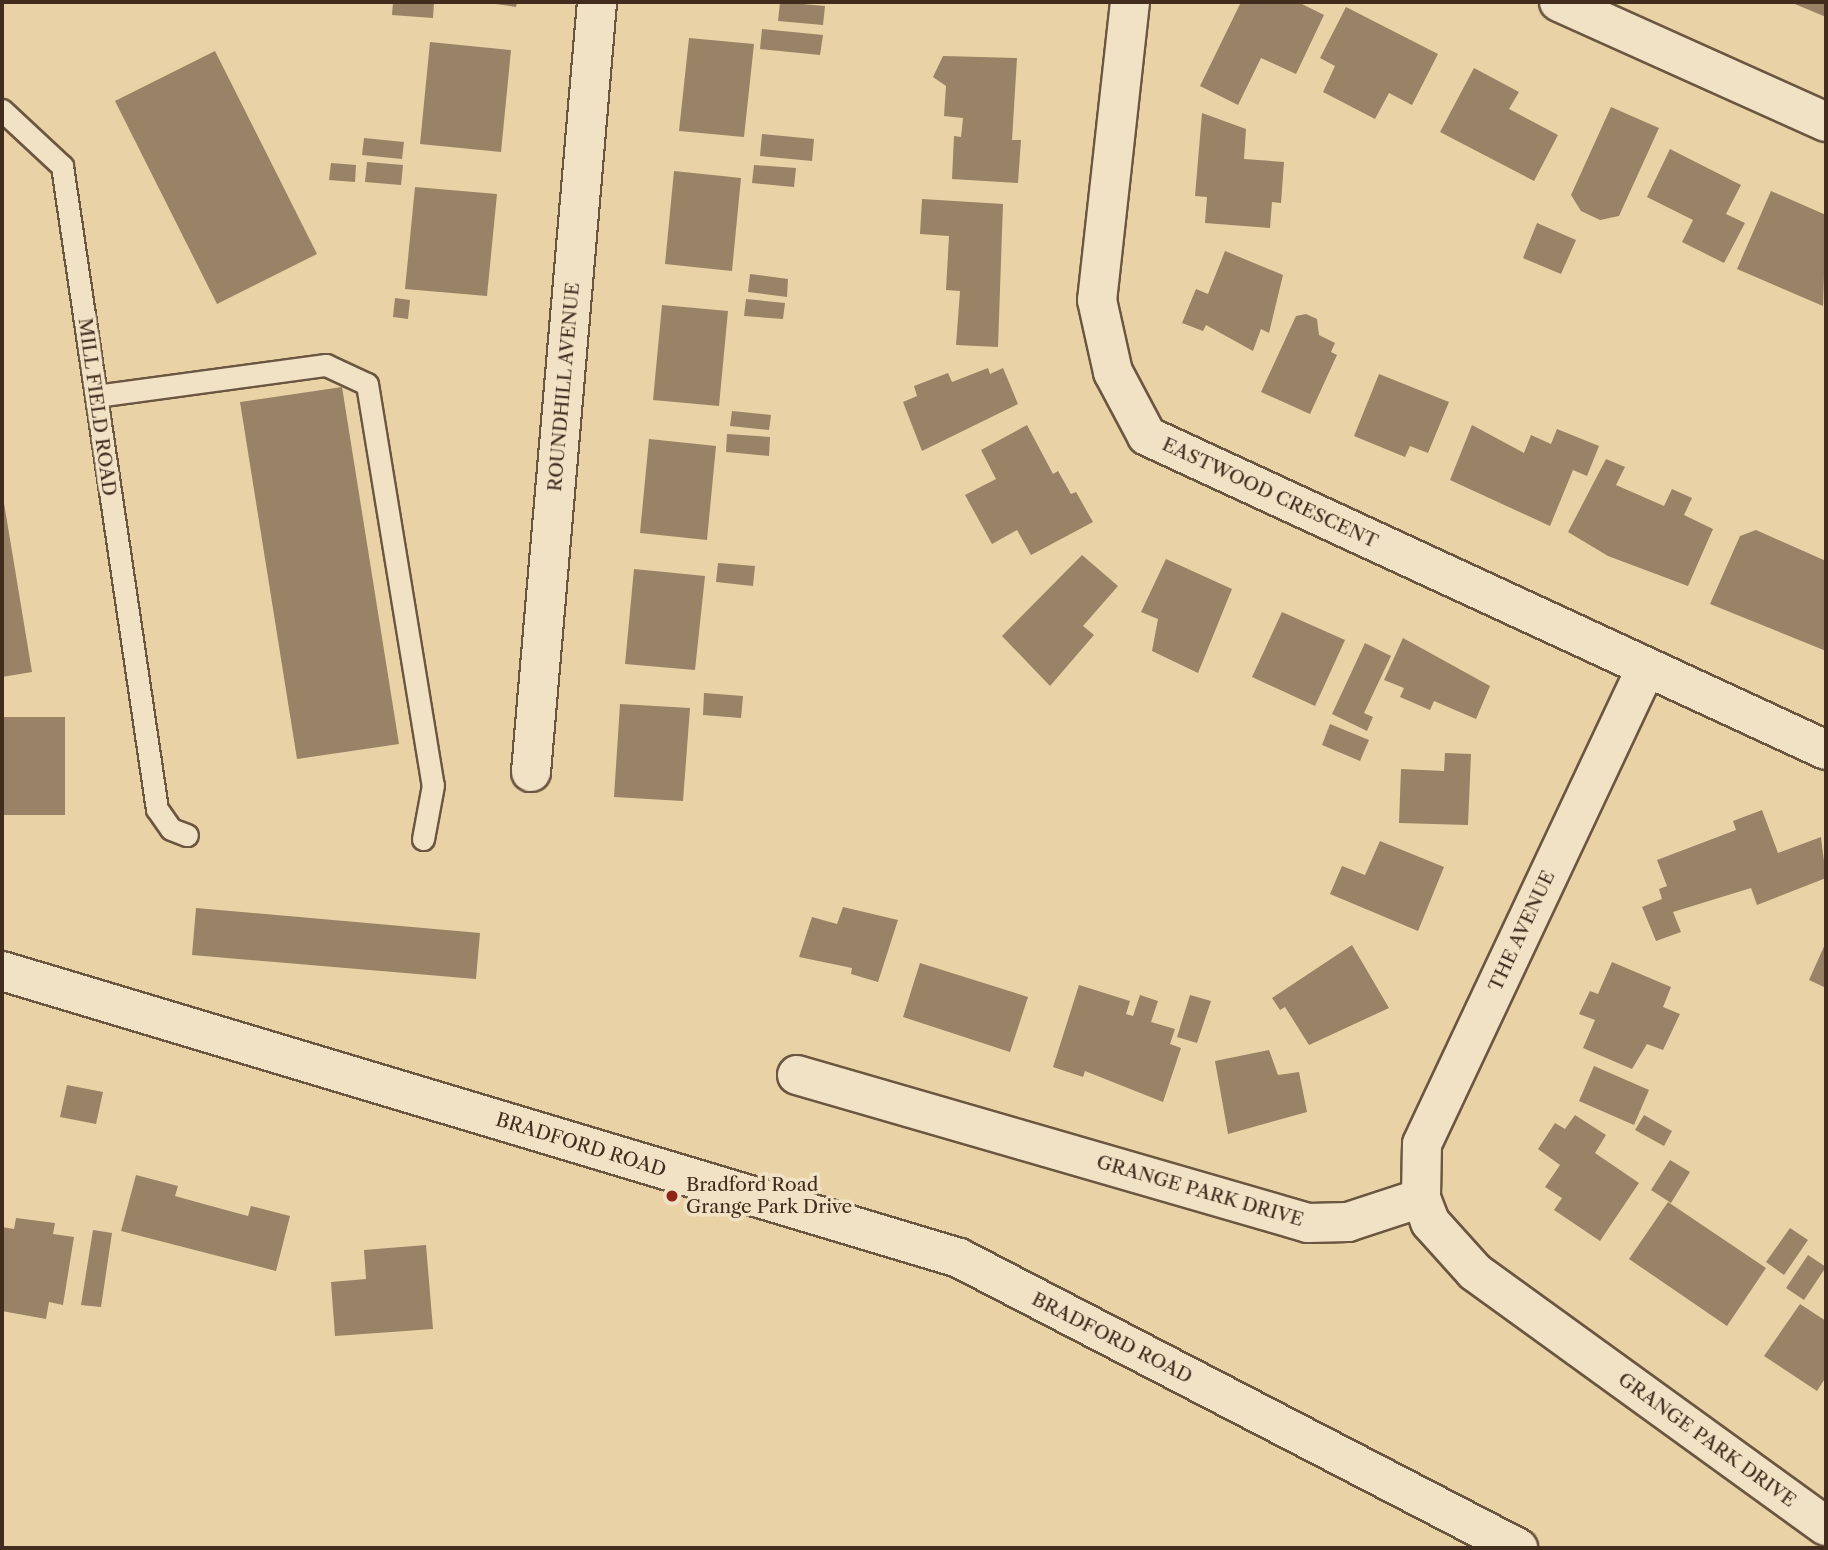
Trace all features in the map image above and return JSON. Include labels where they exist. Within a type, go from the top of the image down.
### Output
[{"type":"street","name":"ROUNDHILL AVENUE","points":[[531,772],[597,2]]},
{"type":"street","name":"EASTWOOD CRESCENT","points":[[1130,2],[1097,300],[1112,372],[1147,436],[1826,750]]},
{"type":"street","points":[[1559,2],[1826,122]]},
{"type":"street","name":"THE AVENUE","points":[[1421,1199],[1422,1144],[1646,668]]},
{"type":"street","name":"BRADFORD ROAD","points":[[2,971],[959,1258],[1518,1548]]},
{"type":"street","name":"GRANGE PARK DRIVE","points":[[797,1075],[1308,1223],[1348,1222],[1421,1199],[1430,1222],[1475,1272],[1826,1525]]},
{"type":"lane","name":"MILL FIELD ROAD","points":[[2,110],[62,166],[157,809],[171,828],[187,835]]},
{"type":"lane","points":[[96,397],[326,365],[367,384],[433,785],[423,839]]},
{"type":"building","points":[[393,2],[434,2],[433,18],[392,15]]},
{"type":"building","points":[[482,2],[517,2],[516,7]]},
{"type":"building","points":[[780,2],[825,6],[823,25],[778,21]]},
{"type":"building","points":[[1241,2],[1298,2],[1324,15],[1296,74],[1261,58],[1238,105],[1200,86]]},
{"type":"building","points":[[1790,2],[1826,2],[1826,17]]},
{"type":"building","points":[[1346,7],[1438,54],[1412,105],[1389,93],[1375,119],[1323,92],[1335,66],[1320,58]]},
{"type":"building","points":[[762,29],[823,35],[820,55],[760,49]]},
{"type":"building","points":[[689,38],[754,44],[744,137],[679,131]]},
{"type":"building","points":[[430,42],[511,50],[501,152],[420,144]]},
{"type":"building","points":[[215,51],[317,254],[217,304],[115,101]]},
{"type":"building","points":[[943,56],[1017,58],[1012,140],[1021,140],[1018,183],[952,179],[954,136],[961,137],[963,118],[944,116],[946,86],[933,77]]},
{"type":"building","points":[[1474,68],[1519,92],[1509,109],[1558,135],[1534,181],[1440,132]]},
{"type":"building","points":[[1611,107],[1659,128],[1619,216],[1600,220],[1581,211],[1571,195]]},
{"type":"building","points":[[1202,113],[1246,129],[1244,159],[1284,162],[1281,203],[1272,202],[1270,228],[1205,223],[1207,197],[1195,196]]},
{"type":"building","points":[[762,134],[814,139],[812,161],[760,156]]},
{"type":"building","points":[[364,138],[404,142],[402,159],[362,155]]},
{"type":"building","points":[[1670,149],[1741,185],[1726,214],[1745,223],[1724,263],[1682,242],[1693,220],[1647,197]]},
{"type":"building","points":[[367,162],[403,165],[401,185],[365,182]]},
{"type":"building","points":[[331,163],[356,165],[355,182],[329,180]]},
{"type":"building","points":[[754,165],[796,168],[794,187],[752,183]]},
{"type":"building","points":[[674,171],[741,178],[732,271],[665,264]]},
{"type":"building","points":[[415,187],[497,194],[487,296],[405,289]]},
{"type":"building","points":[[1771,191],[1826,215],[1823,306],[1737,269]]},
{"type":"building","points":[[922,199],[1003,204],[998,347],[956,345],[960,291],[946,290],[949,236],[920,234]]},
{"type":"building","points":[[1537,223],[1576,240],[1561,274],[1523,258]]},
{"type":"building","points":[[1225,251],[1283,275],[1269,333],[1261,329],[1253,351],[1206,325],[1203,331],[1182,323],[1196,289],[1208,294]]},
{"type":"building","points":[[750,274],[788,279],[787,297],[748,292]]},
{"type":"building","points":[[395,298],[410,300],[408,319],[393,317]]},
{"type":"building","points":[[746,299],[785,303],[783,319],[744,316]]},
{"type":"building","points":[[662,305],[728,311],[719,406],[653,400]]},
{"type":"building","points":[[1306,314],[1317,319],[1319,335],[1335,343],[1331,352],[1337,355],[1310,414],[1261,392],[1296,316]]},
{"type":"building","points":[[988,368],[990,374],[1003,368],[1018,404],[922,451],[903,402],[917,396],[914,386],[948,373],[952,382]]},
{"type":"building","points":[[1379,374],[1449,402],[1428,453],[1410,446],[1405,457],[1354,436]]},
{"type":"building","points":[[342,387],[399,744],[297,759],[240,402]]},
{"type":"building","points":[[732,411],[771,415],[769,430],[730,426]]},
{"type":"building","points":[[1027,425],[1053,474],[1058,471],[1071,494],[1076,492],[1093,522],[1031,555],[1017,530],[992,544],[965,495],[996,479],[981,450]]},
{"type":"building","points":[[1472,425],[1524,453],[1531,435],[1551,444],[1557,429],[1599,446],[1587,476],[1573,470],[1550,526],[1450,480]]},
{"type":"building","points":[[727,434],[770,437],[769,456],[726,452]]},
{"type":"building","points":[[649,439],[716,446],[707,540],[640,533]]},
{"type":"building","points":[[1606,459],[1625,467],[1616,485],[1664,506],[1672,489],[1692,498],[1684,515],[1713,529],[1688,586],[1608,556],[1568,532]]},
{"type":"building","points":[[2,491],[32,672],[2,677]]},
{"type":"building","points":[[1756,530],[1826,561],[1826,651],[1710,604],[1740,536]]},
{"type":"building","points":[[1082,555],[1118,586],[1083,626],[1094,635],[1050,686],[1002,636]]},
{"type":"building","points":[[1166,559],[1232,589],[1198,673],[1152,651],[1158,619],[1141,612]]},
{"type":"building","points":[[718,563],[755,566],[753,586],[716,582]]},
{"type":"building","points":[[634,569],[705,576],[695,670],[625,664]]},
{"type":"building","points":[[1282,612],[1345,640],[1315,706],[1252,677]]},
{"type":"building","points":[[1403,638],[1490,686],[1476,719],[1434,701],[1430,710],[1400,697],[1404,688],[1384,680]]},
{"type":"building","points":[[1365,643],[1391,656],[1364,713],[1373,717],[1367,731],[1332,714]]},
{"type":"building","points":[[704,693],[743,696],[741,718],[703,715]]},
{"type":"building","points":[[620,704],[690,708],[683,801],[614,797]]},
{"type":"building","points":[[2,717],[65,717],[65,815],[2,815]]},
{"type":"building","points":[[1330,724],[1369,740],[1360,761],[1322,745]]},
{"type":"building","points":[[1445,753],[1471,754],[1468,825],[1399,823],[1401,769],[1444,771]]},
{"type":"building","points":[[1762,810],[1778,853],[1821,837],[1826,878],[1757,905],[1751,888],[1673,912],[1681,932],[1656,941],[1642,907],[1662,899],[1659,889],[1667,886],[1657,860],[1736,830],[1733,821]]},
{"type":"building","points":[[1380,841],[1444,867],[1418,931],[1330,894],[1342,866],[1365,875]]},
{"type":"building","points":[[843,907],[898,920],[878,982],[851,974],[852,968],[799,957],[812,917],[837,924]]},
{"type":"building","points":[[196,908],[480,933],[476,979],[192,955]]},
{"type":"building","points":[[1826,942],[1826,988],[1809,980]]},
{"type":"building","points":[[1352,945],[1389,1008],[1309,1045],[1285,1007],[1280,1010],[1272,998]]},
{"type":"building","points":[[1612,962],[1671,987],[1663,1007],[1680,1014],[1663,1050],[1647,1044],[1632,1069],[1583,1048],[1595,1020],[1579,1014],[1590,991],[1598,994]]},
{"type":"building","points":[[920,963],[1028,997],[1010,1052],[903,1017]]},
{"type":"building","points":[[1079,985],[1130,1001],[1126,1014],[1133,1016],[1140,995],[1158,1001],[1151,1022],[1175,1029],[1170,1044],[1181,1048],[1163,1102],[1085,1071],[1083,1077],[1053,1067]]},
{"type":"building","points":[[1190,995],[1211,1001],[1197,1043],[1177,1037]]},
{"type":"building","points":[[1269,1050],[1278,1075],[1299,1072],[1307,1112],[1228,1134],[1215,1061]]},
{"type":"building","points":[[1594,1066],[1649,1090],[1634,1125],[1579,1101]]},
{"type":"building","points":[[67,1085],[103,1092],[96,1124],[60,1117]]},
{"type":"building","points":[[1575,1115],[1606,1135],[1595,1153],[1639,1183],[1600,1241],[1554,1210],[1562,1198],[1545,1187],[1560,1165],[1538,1149],[1555,1123],[1565,1129]]},
{"type":"building","points":[[1644,1115],[1672,1131],[1664,1146],[1635,1130]]},
{"type":"building","points":[[1670,1160],[1690,1172],[1671,1203],[1651,1190]]},
{"type":"building","points":[[136,1175],[178,1186],[175,1196],[248,1216],[251,1206],[290,1216],[276,1271],[121,1231]]},
{"type":"building","points":[[1668,1202],[1766,1268],[1727,1326],[1629,1259]]},
{"type":"building","points":[[16,1218],[55,1223],[53,1234],[74,1237],[63,1305],[49,1302],[46,1319],[2,1311],[2,1227],[14,1229]]},
{"type":"building","points":[[1790,1228],[1808,1240],[1784,1275],[1766,1262]]},
{"type":"building","points":[[93,1230],[112,1233],[101,1307],[81,1305]]},
{"type":"building","points":[[426,1245],[433,1329],[335,1336],[331,1282],[366,1279],[364,1250]]},
{"type":"building","points":[[1808,1255],[1826,1267],[1804,1300],[1786,1288]]},
{"type":"building","points":[[1800,1304],[1826,1321],[1826,1377],[1817,1391],[1764,1356]]},
{"type":"place","name":"Bradford Road Grange Park Drive","points":[[672,1196]]}]
